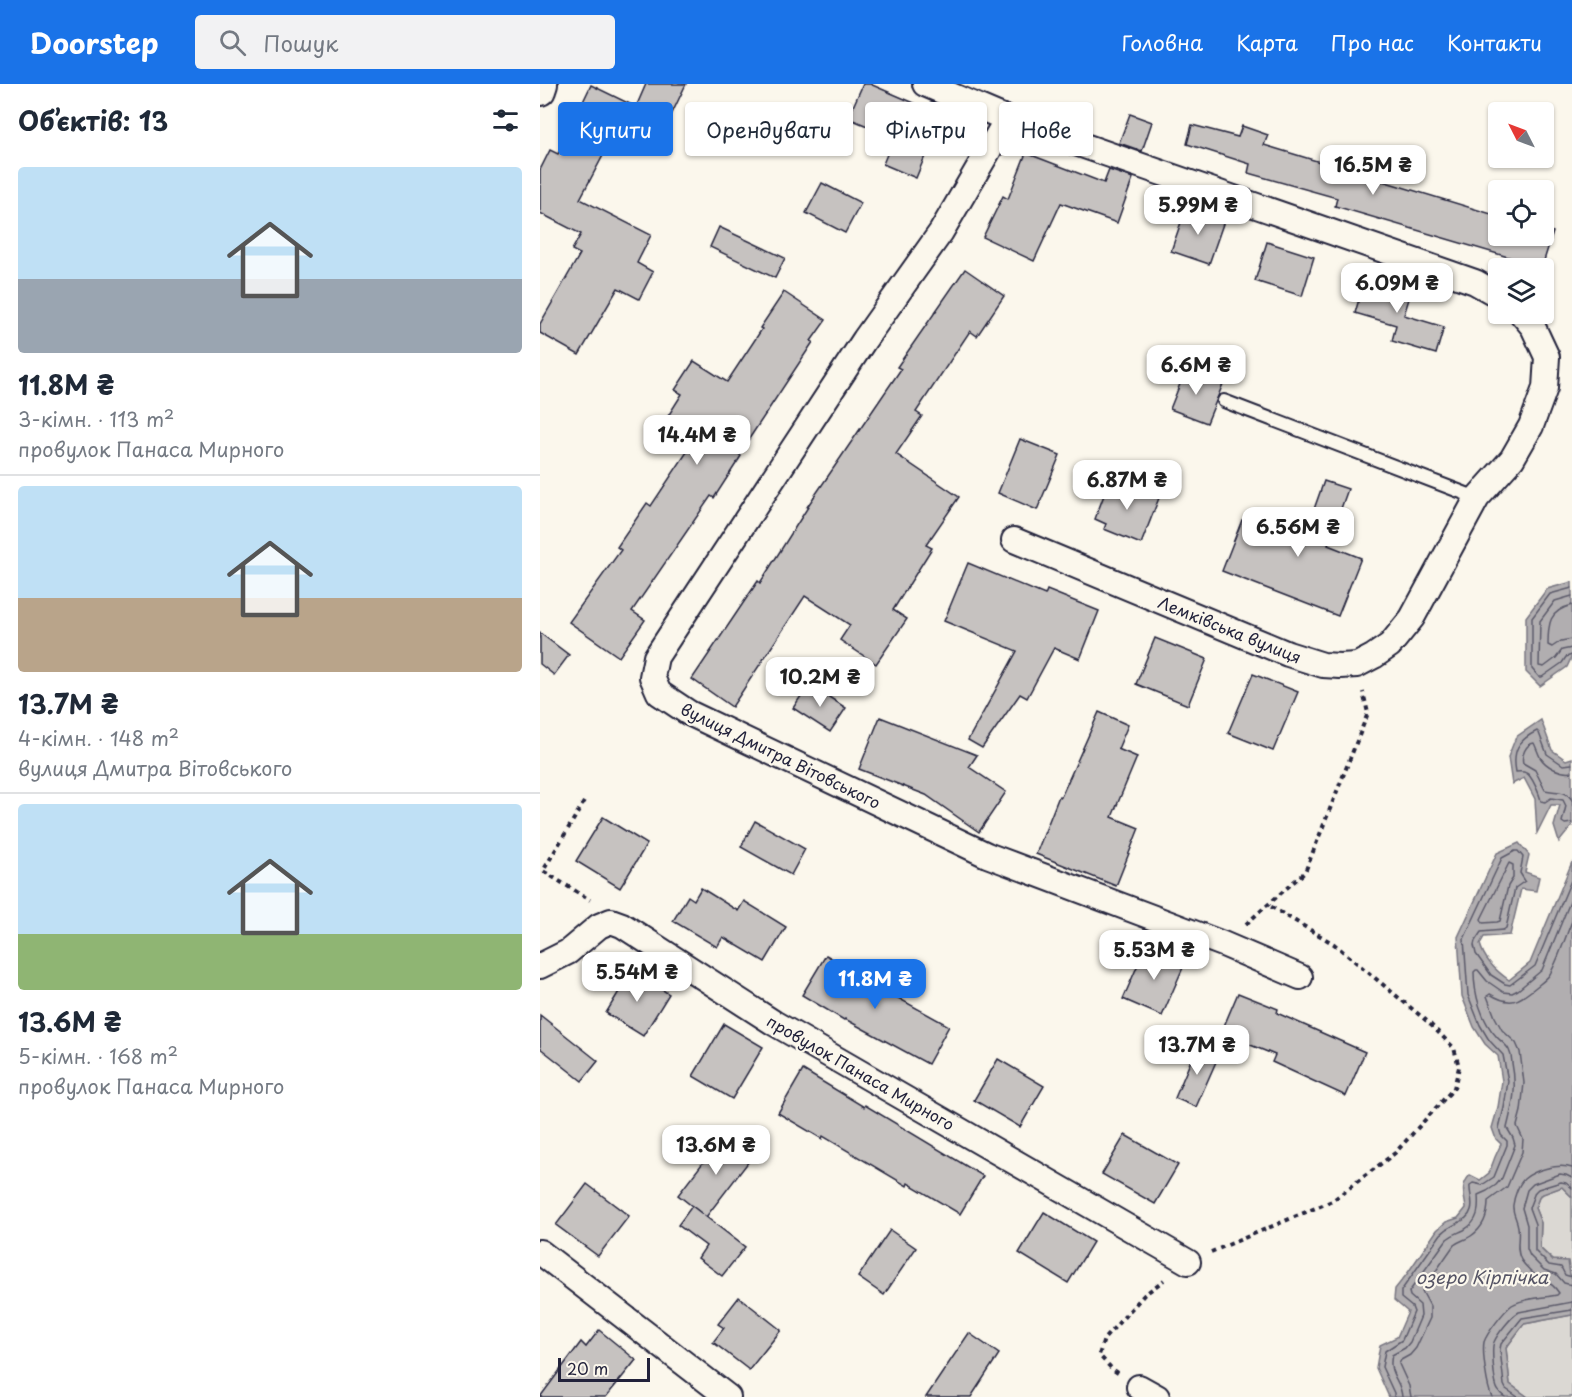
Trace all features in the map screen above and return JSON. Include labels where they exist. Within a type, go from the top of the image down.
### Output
[{"type":"street","points":[[540,90],[542,84]]},
{"type":"street","points":[[925,84],[999,116]]},
{"type":"street","name":"вулиця Дмитра Вітовського","points":[[999,133],[941,231],[865,339],[656,657],[652,677],[659,693],[689,713],[987,855],[1223,944],[1300,977]]},
{"type":"street","points":[[1093,149],[1475,282],[1488,289]]},
{"type":"street","name":"Лемківська вулиця","points":[[1014,540],[1287,654],[1323,665],[1357,665],[1390,645],[1412,618],[1477,498],[1512,459],[1531,426],[1545,388],[1547,357],[1530,324]]},
{"type":"street","points":[[540,966],[568,952],[598,926],[611,921]]},
{"type":"street","name":"провулок Панаса Мирного","points":[[611,921],[622,925],[774,1023],[1188,1262]]},
{"type":"street","points":[[540,1252],[728,1397]]},
{"type":"lane","points":[[1224,401],[1477,498]]},
{"type":"path","points":[[1223,944],[1305,872],[1368,713],[1357,665]]},
{"type":"path","points":[[584,802],[543,871],[602,908],[611,921]]},
{"type":"path","points":[[1148,1392],[1112,1369],[1099,1355],[1104,1338],[1144,1295],[1188,1262],[1332,1201],[1395,1153],[1454,1088],[1459,1067],[1454,1048],[1428,1022],[1334,944],[1268,905]]},
{"type":"shaded area","points":[[1562,1187],[1572,1197],[1572,1277],[1540,1248],[1541,1223],[1535,1208],[1540,1195]]},
{"type":"shaded area","points":[[1572,1315],[1572,1397],[1528,1397],[1510,1384],[1506,1348],[1524,1324]]},
{"type":"water","points":[[1572,582],[1572,656],[1567,667],[1540,686],[1526,672],[1526,617],[1547,589]]},
{"type":"water","points":[[1541,720],[1552,750],[1566,760],[1572,758],[1572,826],[1559,842],[1554,826],[1560,805],[1551,805],[1537,833],[1535,799],[1524,778],[1512,784],[1508,757],[1516,737]]},
{"type":"water","name":"озеро Кірпічка","points":[[1519,843],[1529,855],[1525,872],[1539,877],[1536,891],[1521,889],[1510,935],[1484,937],[1480,944],[1491,965],[1509,980],[1530,963],[1572,862],[1572,1197],[1562,1187],[1540,1195],[1535,1208],[1541,1223],[1540,1248],[1552,1260],[1568,1261],[1572,1277],[1572,1315],[1524,1324],[1506,1348],[1510,1384],[1528,1397],[1389,1397],[1376,1368],[1380,1345],[1397,1337],[1408,1312],[1394,1300],[1395,1289],[1437,1230],[1446,1222],[1458,1218],[1466,1208],[1464,1190],[1467,1179],[1470,1175],[1480,1180],[1489,1173],[1501,1144],[1496,1139],[1492,1128],[1502,1081],[1498,1056],[1485,1044],[1474,1027],[1462,996],[1458,937],[1497,853]]},
{"type":"building","points":[[646,84],[686,84],[673,111],[673,102],[638,102]]},
{"type":"building","points":[[863,84],[870,84],[912,102],[865,102],[865,125],[853,120],[853,107]]},
{"type":"building","points":[[591,85],[626,102],[583,102]]},
{"type":"building","points":[[1130,114],[1152,122],[1142,151],[1119,143]]},
{"type":"building","points":[[1192,125],[1238,137],[1242,126],[1268,135],[1264,145],[1488,213],[1488,246],[1549,246],[1545,258],[1511,258],[1335,206],[1337,198],[1248,173],[1250,164],[1187,144]]},
{"type":"building","points":[[550,150],[558,156],[603,156],[580,199],[651,235],[637,263],[653,272],[639,299],[618,288],[579,355],[540,333],[540,324],[580,254],[572,250],[581,234],[540,213],[540,170]]},
{"type":"building","points":[[886,156],[925,156],[916,178],[883,164]]},
{"type":"building","points":[[1025,156],[1034,156],[1104,183],[1109,170],[1133,178],[1117,223],[1061,203],[1034,261],[983,237],[1003,196],[1008,199]]},
{"type":"building","points":[[822,183],[861,203],[845,233],[806,213]]},
{"type":"building","points":[[1186,208],[1224,221],[1209,264],[1171,251]]},
{"type":"building","points":[[719,227],[785,258],[775,278],[710,247]]},
{"type":"building","points":[[1267,242],[1314,257],[1302,296],[1255,281]]},
{"type":"building","points":[[965,269],[1004,296],[977,336],[970,331],[916,412],[922,416],[896,454],[959,497],[926,545],[932,548],[893,610],[907,619],[876,664],[840,640],[850,625],[805,596],[732,707],[692,679],[758,581],[760,583],[807,507],[901,369],[897,367]]},
{"type":"building","points":[[1366,275],[1412,289],[1404,315],[1444,327],[1436,354],[1392,341],[1396,325],[1355,313]]},
{"type":"building","points":[[784,292],[826,320],[739,454],[741,456],[714,498],[711,496],[632,611],[645,620],[619,657],[569,622],[621,550],[617,547],[647,503],[651,506],[693,443],[663,424],[682,394],[675,390],[694,361],[727,382]]},
{"type":"building","points":[[1186,369],[1223,384],[1207,423],[1170,409]]},
{"type":"building","points":[[1020,439],[1060,455],[1037,510],[998,493]]},
{"type":"building","points":[[1110,479],[1159,498],[1141,544],[1104,529],[1106,524],[1095,519]]},
{"type":"building","points":[[1324,481],[1348,489],[1328,545],[1361,558],[1338,616],[1222,571],[1242,520],[1302,543]]},
{"type":"building","points":[[968,563],[1045,595],[1047,590],[1099,611],[1080,659],[1054,648],[1027,698],[1020,694],[982,748],[968,740],[1017,651],[944,621]]},
{"type":"building","points":[[540,633],[569,655],[554,675],[540,664]]},
{"type":"building","points":[[1155,638],[1207,659],[1188,705],[1136,684]]},
{"type":"building","points":[[1253,674],[1298,692],[1273,751],[1228,733]]},
{"type":"building","points":[[809,684],[846,708],[830,732],[793,708]]},
{"type":"building","points":[[1099,712],[1128,725],[1118,749],[1137,757],[1112,817],[1139,828],[1116,886],[1036,854],[1059,796],[1061,797]]},
{"type":"building","points":[[880,717],[977,755],[969,767],[1006,792],[979,832],[926,795],[859,769]]},
{"type":"building","points":[[603,817],[647,844],[620,888],[576,861]]},
{"type":"building","points":[[755,821],[805,849],[791,875],[741,847]]},
{"type":"building","points":[[701,888],[738,911],[744,901],[786,927],[765,962],[723,937],[717,947],[673,921],[688,896],[694,900]]},
{"type":"building","points":[[1146,946],[1185,963],[1162,1016],[1123,999]]},
{"type":"building","points":[[826,955],[868,979],[867,981],[949,1026],[928,1064],[802,995]]},
{"type":"building","points":[[632,970],[669,994],[643,1036],[606,1013]]},
{"type":"building","points":[[1238,993],[1278,1009],[1277,1013],[1365,1052],[1346,1096],[1272,1062],[1275,1055],[1221,1033]]},
{"type":"building","points":[[540,1015],[598,1061],[582,1081],[540,1048]]},
{"type":"building","points":[[724,1024],[763,1047],[732,1099],[693,1076]]},
{"type":"building","points":[[1197,1046],[1219,1055],[1196,1107],[1175,1098]]},
{"type":"building","points":[[998,1059],[1044,1086],[1020,1127],[974,1100]]},
{"type":"building","points":[[803,1070],[983,1176],[960,1214],[908,1183],[907,1186],[823,1136],[822,1139],[778,1113]]},
{"type":"building","points":[[725,1134],[753,1156],[706,1217],[678,1195]]},
{"type":"building","points":[[1125,1135],[1178,1165],[1155,1204],[1102,1174]]},
{"type":"building","points":[[587,1184],[629,1216],[598,1256],[556,1225]]},
{"type":"building","points":[[692,1206],[745,1247],[722,1276],[698,1258],[706,1246],[678,1225]]},
{"type":"building","points":[[1044,1212],[1093,1242],[1068,1283],[1019,1253]]},
{"type":"building","points":[[890,1230],[916,1248],[884,1295],[858,1277]]},
{"type":"building","points":[[739,1297],[781,1330],[749,1370],[713,1342],[724,1328],[718,1324]]},
{"type":"building","points":[[599,1330],[636,1360],[606,1397],[540,1397],[581,1342],[586,1347]]},
{"type":"building","points":[[969,1333],[999,1354],[971,1397],[926,1397]]}]
